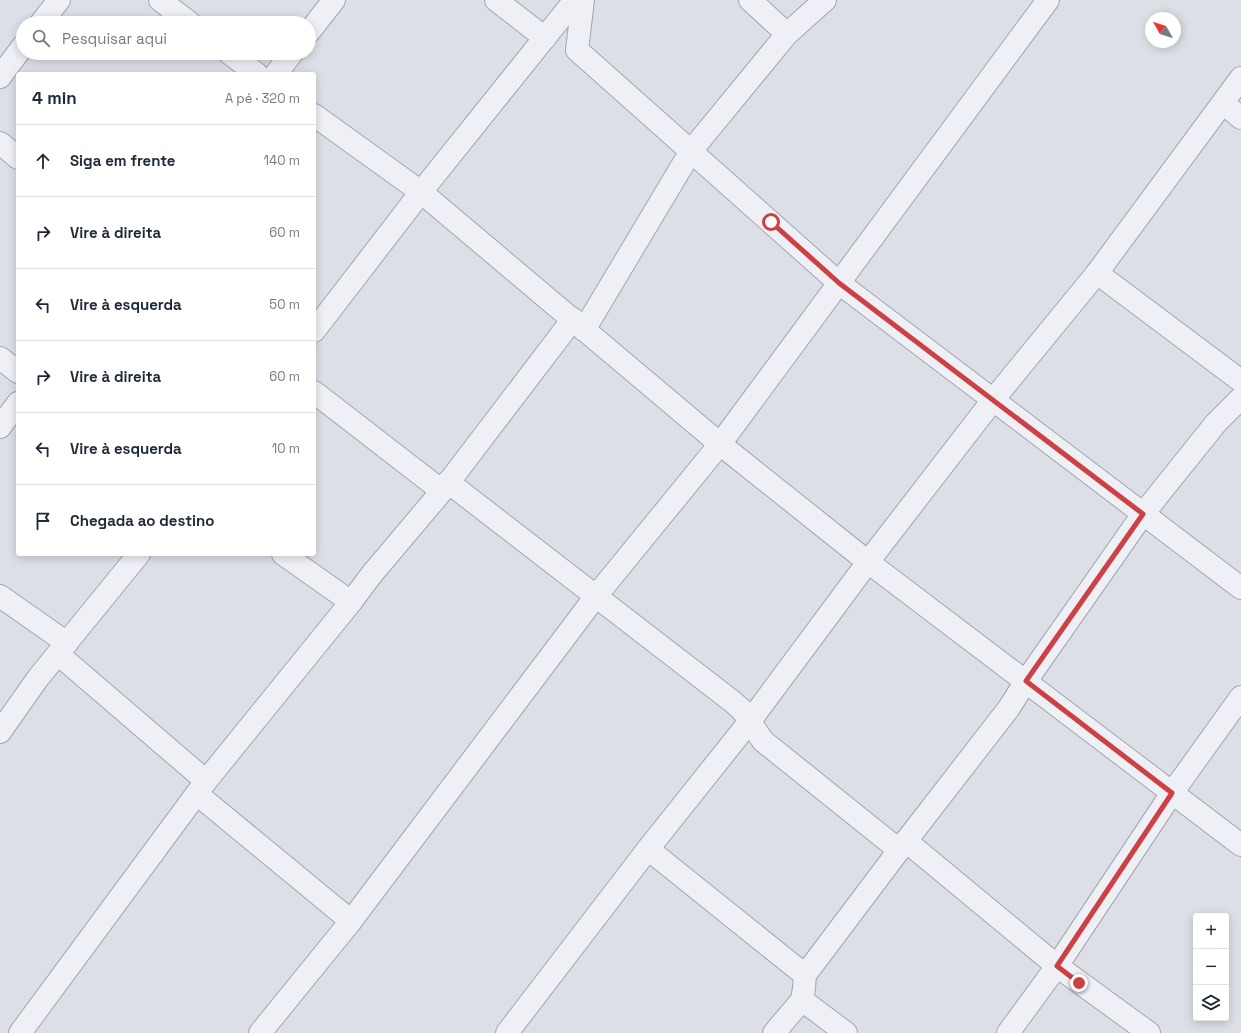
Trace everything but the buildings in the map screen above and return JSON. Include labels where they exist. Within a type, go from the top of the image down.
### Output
[{"type":"street","points":[[46,16],[59,0]]},
{"type":"street","points":[[160,0],[181,16]]},
{"type":"street","points":[[316,23],[334,0]]},
{"type":"street","points":[[496,0],[545,38]]},
{"type":"street","points":[[316,328],[421,192],[575,0]]},
{"type":"street","points":[[583,0],[577,50],[839,283],[1241,588]]},
{"type":"street","points":[[750,0],[787,34]]},
{"type":"street","points":[[20,1033],[202,788],[372,574],[578,324],[692,151],[787,34],[825,0]]},
{"type":"street","points":[[260,1033],[351,921],[596,596],[720,444],[1048,0]]},
{"type":"street","points":[[0,77],[16,55]]},
{"type":"street","points":[[238,60],[254,72]]},
{"type":"street","points":[[278,72],[287,60]]},
{"type":"street","points":[[515,1030],[648,849],[750,721],[868,562],[993,400],[1097,273],[1241,78]]},
{"type":"street","points":[[1223,103],[1241,118]]},
{"type":"street","points":[[316,116],[421,192],[720,444],[868,562],[1241,845]]},
{"type":"street","points":[[0,143],[16,156]]},
{"type":"street","points":[[1097,273],[1241,380]]},
{"type":"street","points":[[0,358],[16,370]]},
{"type":"street","points":[[316,393],[596,596],[733,702],[742,710],[758,735],[769,746],[903,845],[1057,966],[1148,1033]]},
{"type":"street","points":[[774,1033],[802,1000],[805,975],[1009,708],[1026,681],[1143,514],[1216,423],[1241,398]]},
{"type":"street","points":[[0,427],[16,406]]},
{"type":"street","points":[[0,732],[38,678],[137,556]]},
{"type":"street","points":[[285,556],[351,602]]},
{"type":"street","points":[[0,596],[62,649],[202,788],[351,921]]},
{"type":"street","points":[[1008,1033],[1057,966],[1172,793],[1241,697]]},
{"type":"street","points":[[648,849],[805,975]]},
{"type":"street","points":[[802,1000],[846,1033]]},
{"type":"route","points":[[771,222],[839,283],[1143,514],[1026,681],[1172,793],[1057,966],[1079,983]]}]
